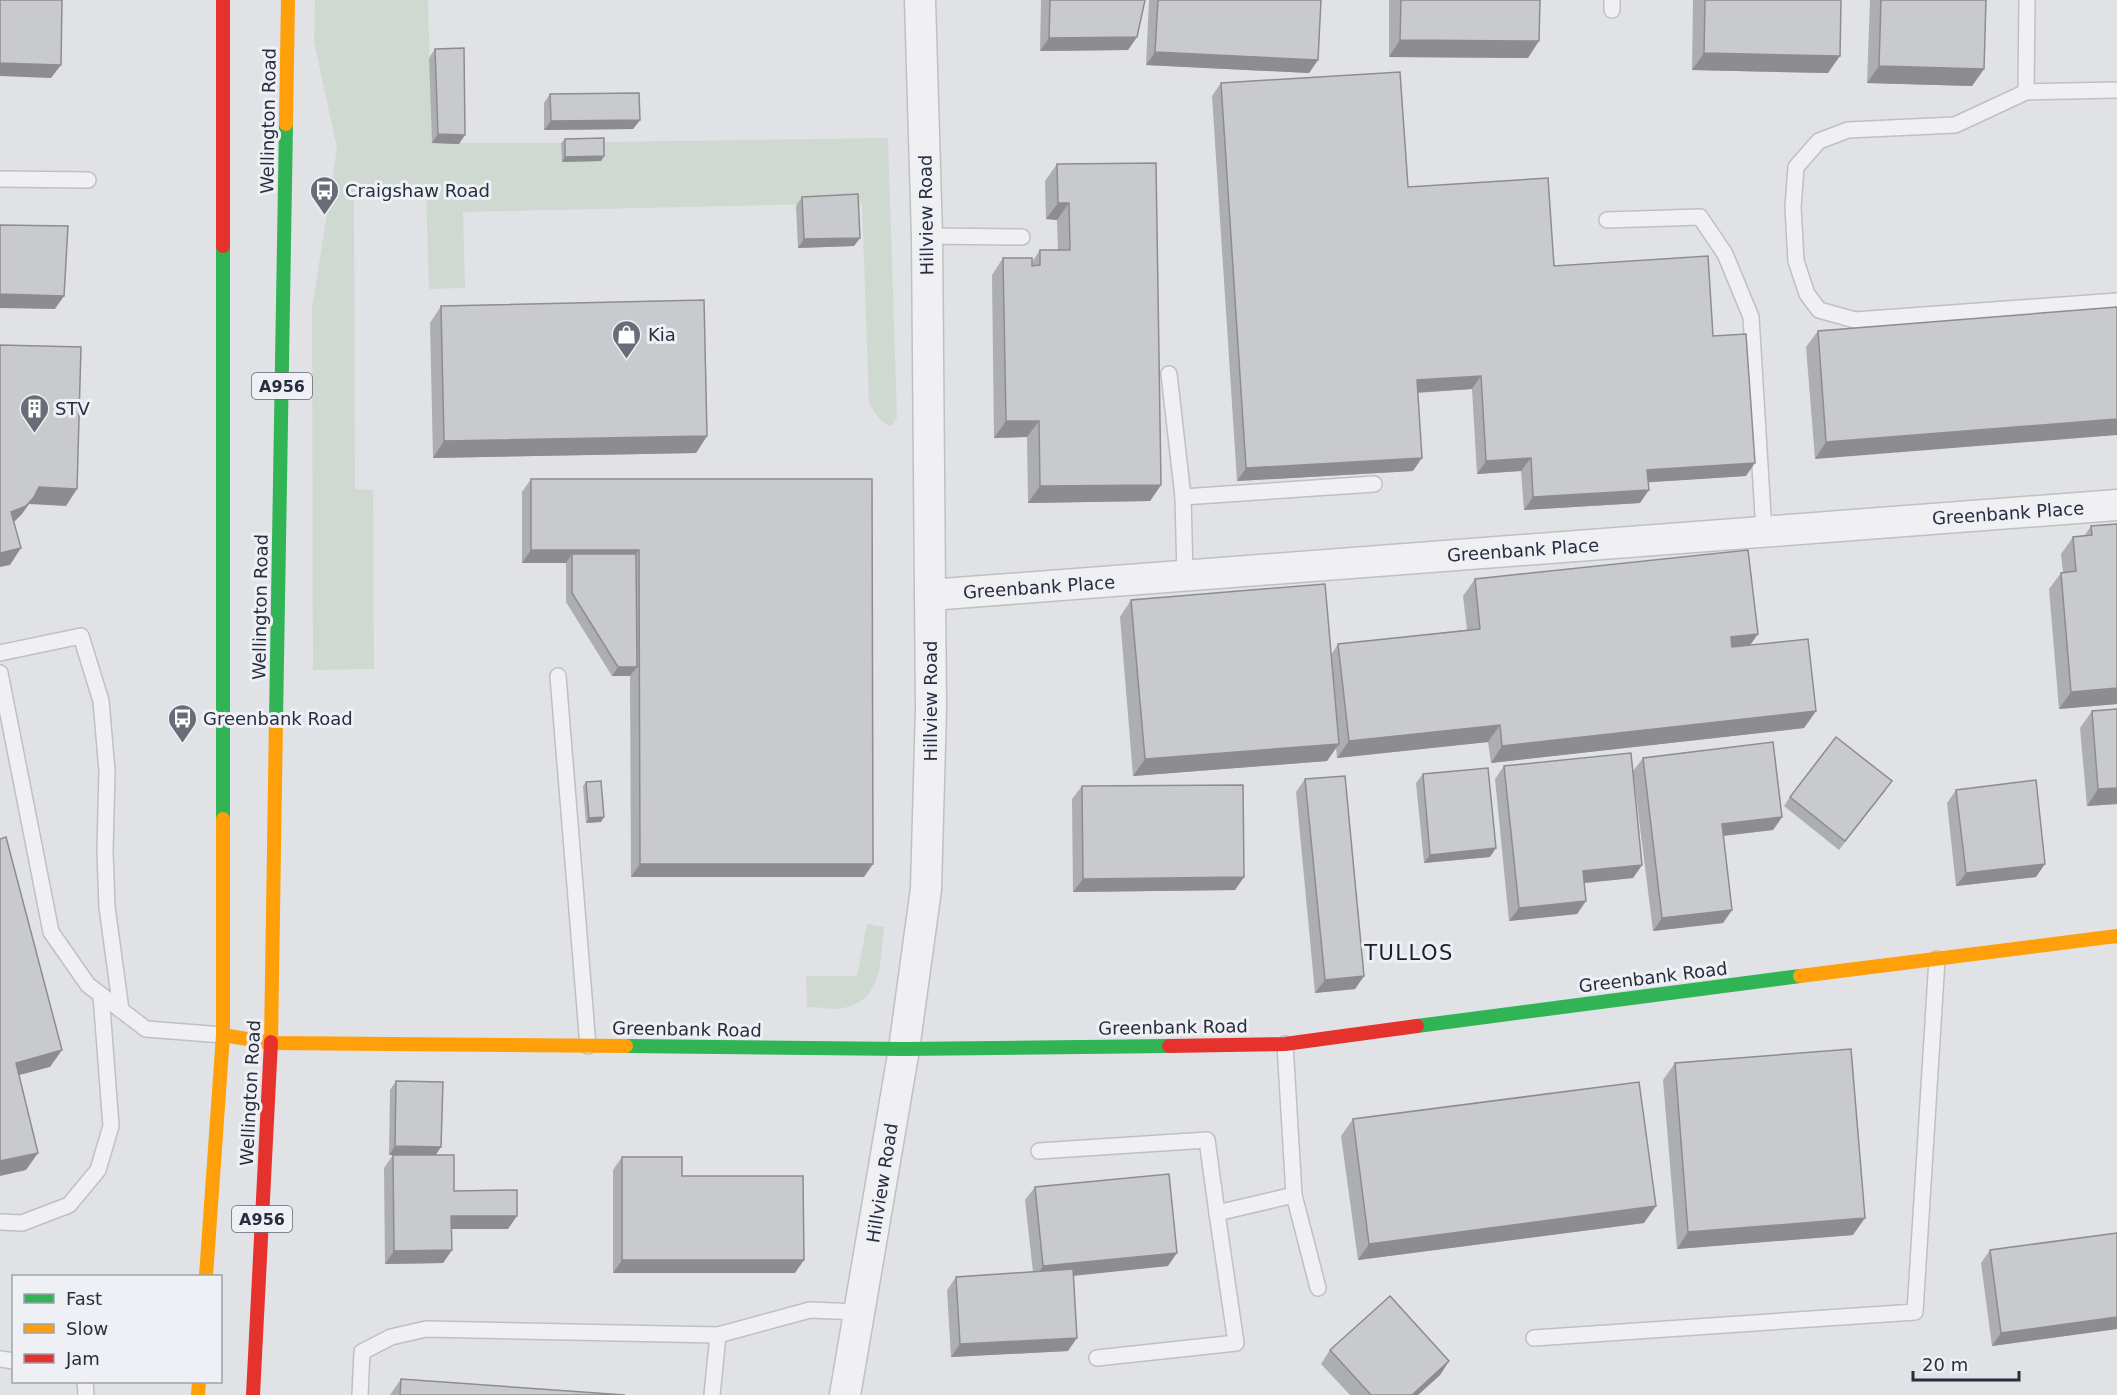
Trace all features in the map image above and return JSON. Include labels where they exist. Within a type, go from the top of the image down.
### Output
[{"type":"main road","name":"Wellington Road","points":[[206,1275],[223,1035],[223,0]]},
{"type":"main road","name":"Wellington Road","points":[[253,1395],[271,1043],[288,0]]},
{"type":"main road","name":"Greenbank Road","points":[[223,1035],[271,1043],[904,1049],[1285,1044],[2117,936]]},
{"type":"street","name":"Hillview Road","points":[[845,1395],[904,1049],[926,889],[931,708],[927,236],[920,0]]},
{"type":"street","name":"Greenbank Place","points":[[930,595],[2117,505]]},
{"type":"lane","points":[[2026,92],[2027,0]]},
{"type":"lane","points":[[2117,90],[2026,92],[1955,124],[1848,130],[1819,141],[1796,167],[1793,207],[1796,261],[1807,294],[1820,310],[1855,320],[2117,301]]},
{"type":"lane","points":[[0,179],[88,180]]},
{"type":"lane","points":[[1607,220],[1700,217],[1725,254],[1751,317],[1764,532]]},
{"type":"lane","points":[[927,236],[1022,237]]},
{"type":"lane","points":[[1169,374],[1183,497],[1185,575]]},
{"type":"lane","points":[[1183,497],[1374,484]]},
{"type":"lane","points":[[0,653],[81,636],[101,701],[107,771],[105,851],[107,907],[121,1010]]},
{"type":"lane","points":[[0,673],[51,932],[88,985],[146,1029],[223,1035]]},
{"type":"lane","points":[[558,676],[588,1046]]},
{"type":"lane","points":[[1534,1338],[1915,1312],[1937,959]]},
{"type":"lane","points":[[0,1222],[22,1223],[69,1205],[98,1170],[111,1126],[101,995]]},
{"type":"lane","points":[[1285,1044],[1294,1196],[1318,1288]]},
{"type":"lane","points":[[1039,1151],[1207,1140],[1236,1342],[1096,1358]]},
{"type":"lane","points":[[1217,1213],[1294,1196]]},
{"type":"lane","points":[[360,1395],[362,1352],[391,1337],[426,1329],[718,1335],[810,1310],[860,1312]]},
{"type":"lane","points":[[712,1395],[718,1335]]},
{"type":"shaded area","points":[[315,0],[428,0],[432,143],[561,143],[562,161],[601,142],[888,138],[897,418],[891,426],[887,425],[878,417],[869,402],[862,203],[463,212],[465,288],[429,289],[426,191],[354,193],[355,489],[373,490],[374,669],[313,670],[312,309],[337,148],[314,42]]},
{"type":"shaded area","points":[[867,924],[884,927],[878,976],[867,996],[844,1008],[807,1007],[806,976],[857,976]]},
{"type":"building","points":[[0,0],[62,0],[61,65],[0,63]]},
{"type":"building","points":[[1050,0],[1145,0],[1137,37],[1049,38]]},
{"type":"building","points":[[1158,0],[1321,0],[1318,60],[1155,52]]},
{"type":"building","points":[[1401,0],[1540,0],[1539,41],[1400,40]]},
{"type":"building","points":[[1705,0],[1841,0],[1840,56],[1704,53]]},
{"type":"building","points":[[1881,0],[1986,0],[1984,69],[1879,66]]},
{"type":"building","points":[[464,48],[465,135],[438,134],[435,49]]},
{"type":"building","points":[[1400,72],[1408,187],[1548,178],[1554,266],[1708,256],[1713,336],[1746,334],[1755,463],[1647,470],[1649,490],[1533,497],[1531,458],[1486,461],[1481,376],[1417,380],[1422,458],[1246,468],[1221,83]]},
{"type":"building","points":[[639,93],[640,120],[551,121],[550,94]]},
{"type":"building","points":[[604,138],[604,156],[565,157],[565,139]]},
{"type":"building","points":[[1156,163],[1161,485],[1040,486],[1039,421],[1006,421],[1003,258],[1032,258],[1032,266],[1040,265],[1040,250],[1070,250],[1069,203],[1058,203],[1057,164]]},
{"type":"building","points":[[858,194],[860,238],[804,239],[802,197]]},
{"type":"building","points":[[0,225],[68,226],[64,296],[0,294]]},
{"type":"building","points":[[704,300],[707,436],[444,441],[441,306]]},
{"type":"building","points":[[2117,307],[2117,419],[1826,442],[1818,331]]},
{"type":"building","name":"STV","points":[[0,345],[81,347],[77,489],[39,487],[26,506],[11,512],[21,548],[0,553]]},
{"type":"building","points":[[531,479],[872,479],[873,864],[640,864],[639,550],[531,550]]},
{"type":"building","points":[[2117,524],[2117,688],[2071,692],[2061,573],[2076,571],[2073,537],[2092,535],[2091,526]]},
{"type":"building","points":[[1748,550],[1758,634],[1731,637],[1732,647],[1808,639],[1816,711],[1502,746],[1500,725],[1349,741],[1338,644],[1480,629],[1475,579]]},
{"type":"building","points":[[572,554],[636,554],[637,667],[618,667],[572,593]]},
{"type":"building","points":[[1325,584],[1339,744],[1145,759],[1131,600]]},
{"type":"building","points":[[2117,709],[2117,788],[2098,789],[2092,711]]},
{"type":"building","points":[[1836,737],[1892,781],[1845,841],[1790,797]]},
{"type":"building","points":[[1773,742],[1782,817],[1722,824],[1732,910],[1662,918],[1643,758]]},
{"type":"building","points":[[1631,753],[1642,865],[1583,871],[1586,901],[1519,908],[1504,766]]},
{"type":"building","points":[[1488,768],[1496,848],[1430,855],[1423,774]]},
{"type":"building","points":[[1345,776],[1364,976],[1325,980],[1305,779]]},
{"type":"building","points":[[2036,780],[2045,864],[1966,873],[1956,790]]},
{"type":"building","points":[[601,781],[604,817],[589,818],[586,782]]},
{"type":"building","points":[[1243,785],[1244,877],[1083,879],[1082,786]]},
{"type":"building","points":[[6,837],[62,1050],[16,1063],[38,1153],[0,1161],[0,839]]},
{"type":"building","points":[[1851,1049],[1865,1218],[1688,1232],[1675,1063]]},
{"type":"building","points":[[396,1081],[443,1082],[441,1147],[395,1146]]},
{"type":"building","points":[[1639,1082],[1656,1206],[1369,1244],[1353,1119]]},
{"type":"building","points":[[393,1155],[454,1155],[454,1191],[517,1190],[517,1216],[451,1216],[452,1250],[394,1251]]},
{"type":"building","points":[[622,1157],[682,1157],[682,1176],[803,1176],[804,1260],[622,1260]]},
{"type":"building","points":[[1169,1174],[1177,1253],[1043,1266],[1035,1187]]},
{"type":"building","points":[[2117,1233],[2117,1317],[2001,1333],[1990,1250]]},
{"type":"building","points":[[1073,1269],[1077,1338],[960,1344],[956,1277]]},
{"type":"building","points":[[1390,1296],[1449,1361],[1412,1395],[1371,1395],[1330,1350]]},
{"type":"building","points":[[401,1379],[625,1395],[400,1395]]},
{"type":"traffic: fast","points":[[276,720],[286,124]]},
{"type":"traffic: fast","points":[[223,246],[223,819]]},
{"type":"traffic: fast","points":[[1417,1026],[1800,976]]},
{"type":"traffic: fast","points":[[626,1046],[904,1049],[1169,1046]]},
{"type":"traffic: slow","points":[[286,124],[288,0]]},
{"type":"traffic: slow","points":[[271,1042],[276,720]]},
{"type":"traffic: slow","points":[[206,1275],[223,1035],[223,819]]},
{"type":"traffic: slow","points":[[1800,976],[2117,936]]},
{"type":"traffic: slow","points":[[223,1035],[271,1043],[626,1046]]},
{"type":"traffic: slow","points":[[198,1395],[199,1383]]},
{"type":"traffic: jam","points":[[223,0],[223,246]]},
{"type":"traffic: jam","points":[[1169,1046],[1285,1044],[1417,1026]]},
{"type":"traffic: jam","points":[[253,1395],[271,1042]]},
{"type":"place","name":"Craigshaw Road","points":[[324,216]]},
{"type":"place","name":"Kia","points":[[627,360]]},
{"type":"place","name":"STV","points":[[34,434]]},
{"type":"place","name":"Greenbank Road","points":[[182,744]]},
{"type":"district","name":"TULLOS","points":[[1409,953]]}]
